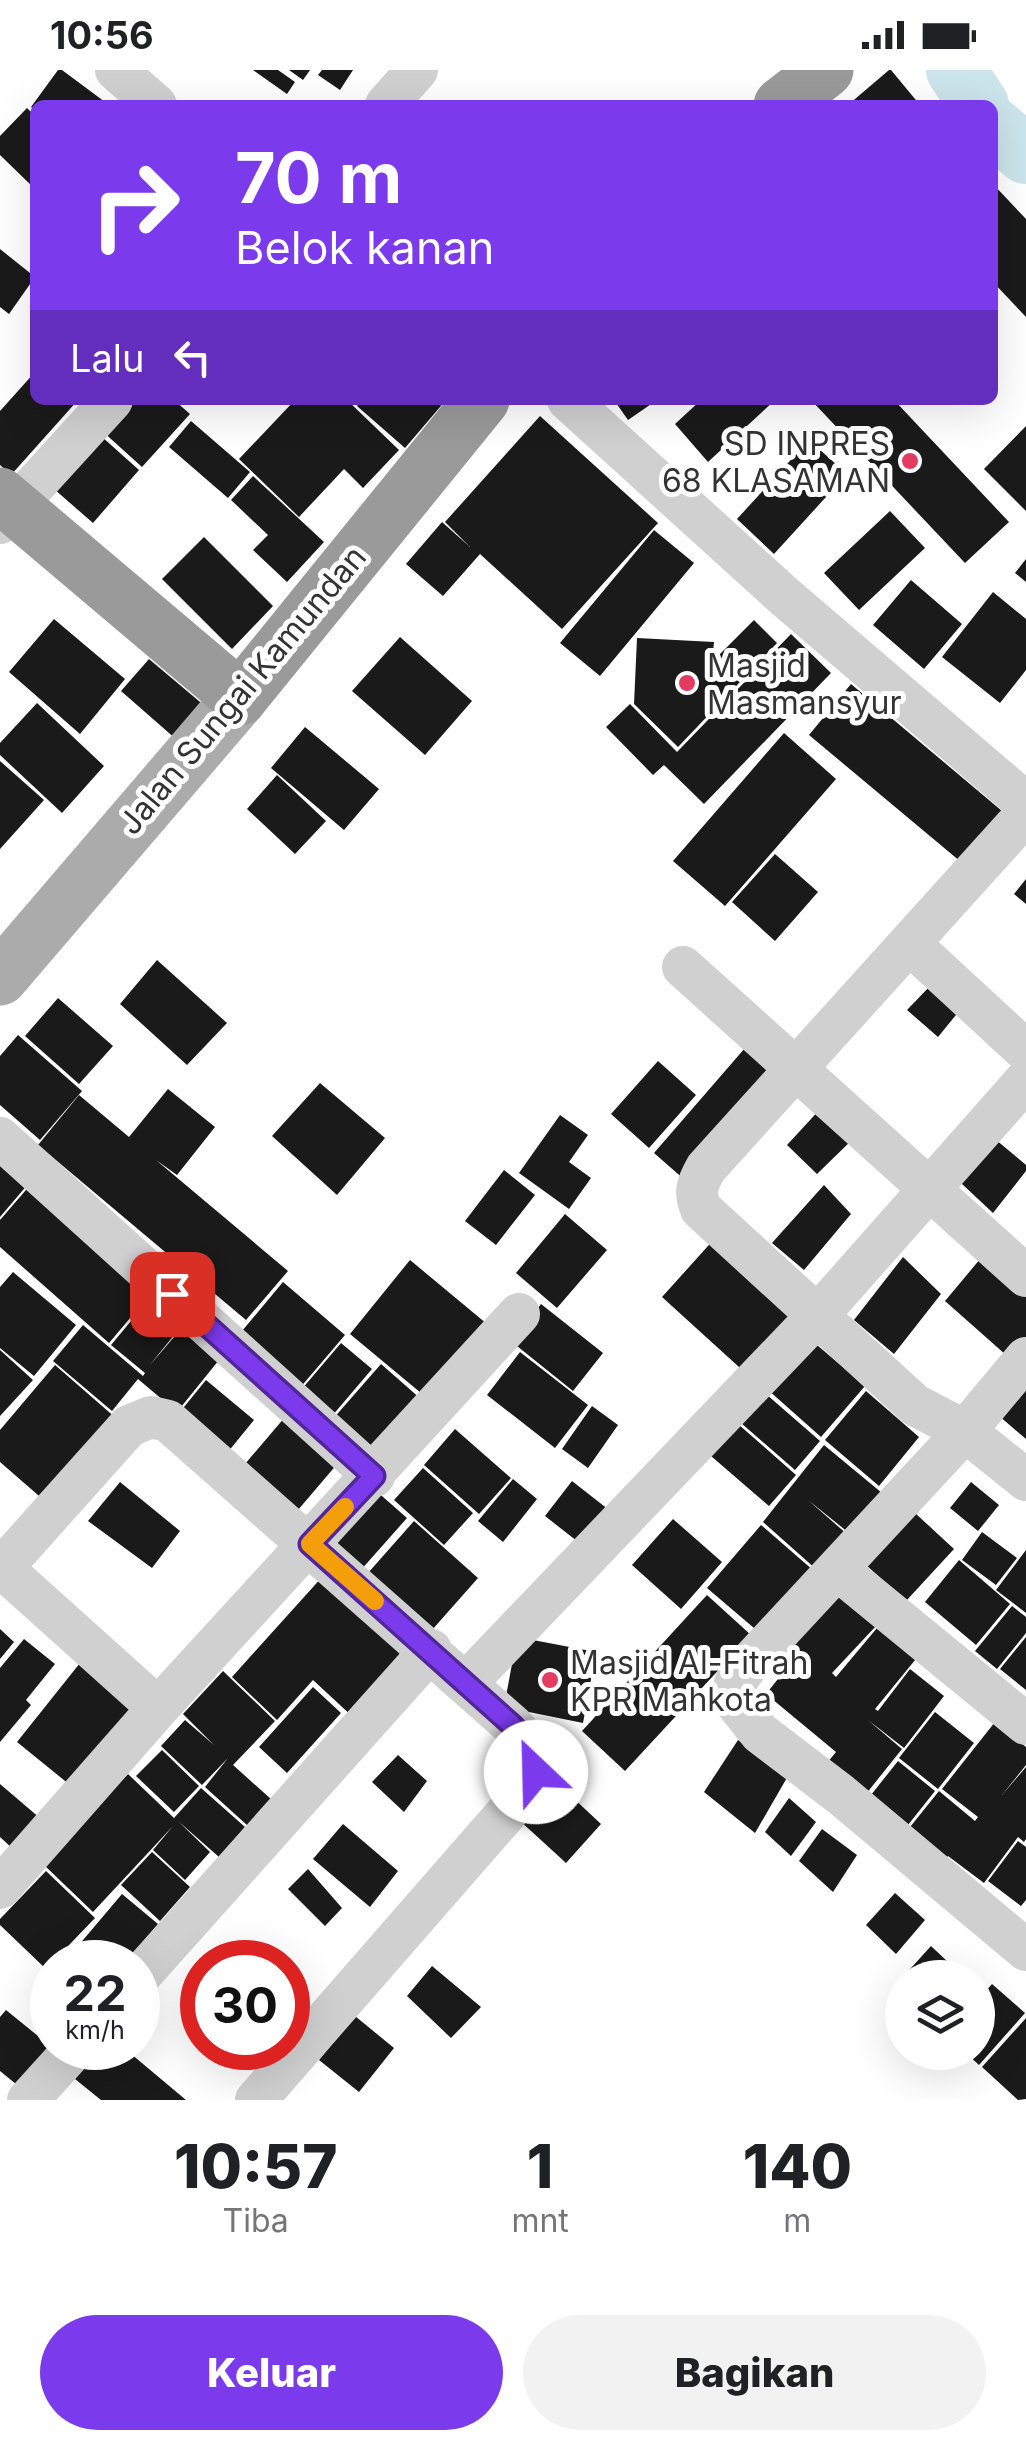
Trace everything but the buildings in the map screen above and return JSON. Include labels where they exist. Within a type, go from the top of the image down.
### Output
[{"type":"highway","points":[[788,100],[826,70]]},
{"type":"highway","name":"Jalan Sungai Kamundan","points":[[240,698],[478,405]]},
{"type":"highway","points":[[5,508],[240,698]]},
{"type":"main road","name":"Jalan Sungai Kamundan","points":[[0,978],[240,698]]},
{"type":"street","points":[[116,70],[150,100]]},
{"type":"street","points":[[390,100],[417,70]]},
{"type":"street","points":[[5,508],[107,405]]},
{"type":"street","points":[[574,405],[784,596],[1026,803]]},
{"type":"street","points":[[1026,814],[706,1168],[697,1184],[696,1197],[701,1209],[915,1406],[966,1431],[1026,1480]]},
{"type":"street","points":[[911,945],[1026,1051]]},
{"type":"street","points":[[683,967],[1026,1276]]},
{"type":"street","points":[[466,1683],[818,1315],[1026,1080]]},
{"type":"street","points":[[0,1138],[374,1476]]},
{"type":"street","points":[[0,1888],[158,1708],[519,1314]]},
{"type":"street","points":[[1026,1358],[966,1431],[747,1666],[735,1684],[732,1698],[760,1733],[840,1794],[1026,1950]]},
{"type":"street","points":[[158,1708],[1,1567],[129,1426],[151,1417],[168,1421],[310,1544],[533,1748],[536,1772],[523,1794],[256,2100]]},
{"type":"street","points":[[838,1570],[1026,1724]]},
{"type":"street","points":[[160,1953],[430,1650]]},
{"type":"street","points":[[28,2100],[55,2070]]},
{"type":"waterway","points":[[956,70],[976,100]]},
{"type":"waterway","points":[[998,131],[1026,154]]},
{"type":"slow traffic","points":[[345,1507],[310,1544],[375,1601]]},
{"type":"place","name":"SD INPRES 68 KLASAMAN","points":[[910,461]]},
{"type":"place","name":"Masjid Masmansyur","points":[[687,683]]},
{"type":"place","name":"Masjid Al-Fitrah KPR Mahkota","points":[[550,1680]]},
{"type":"route","points":[[172,1294],[374,1476],[310,1544],[512,1725],[533,1748],[536,1772]]}]
